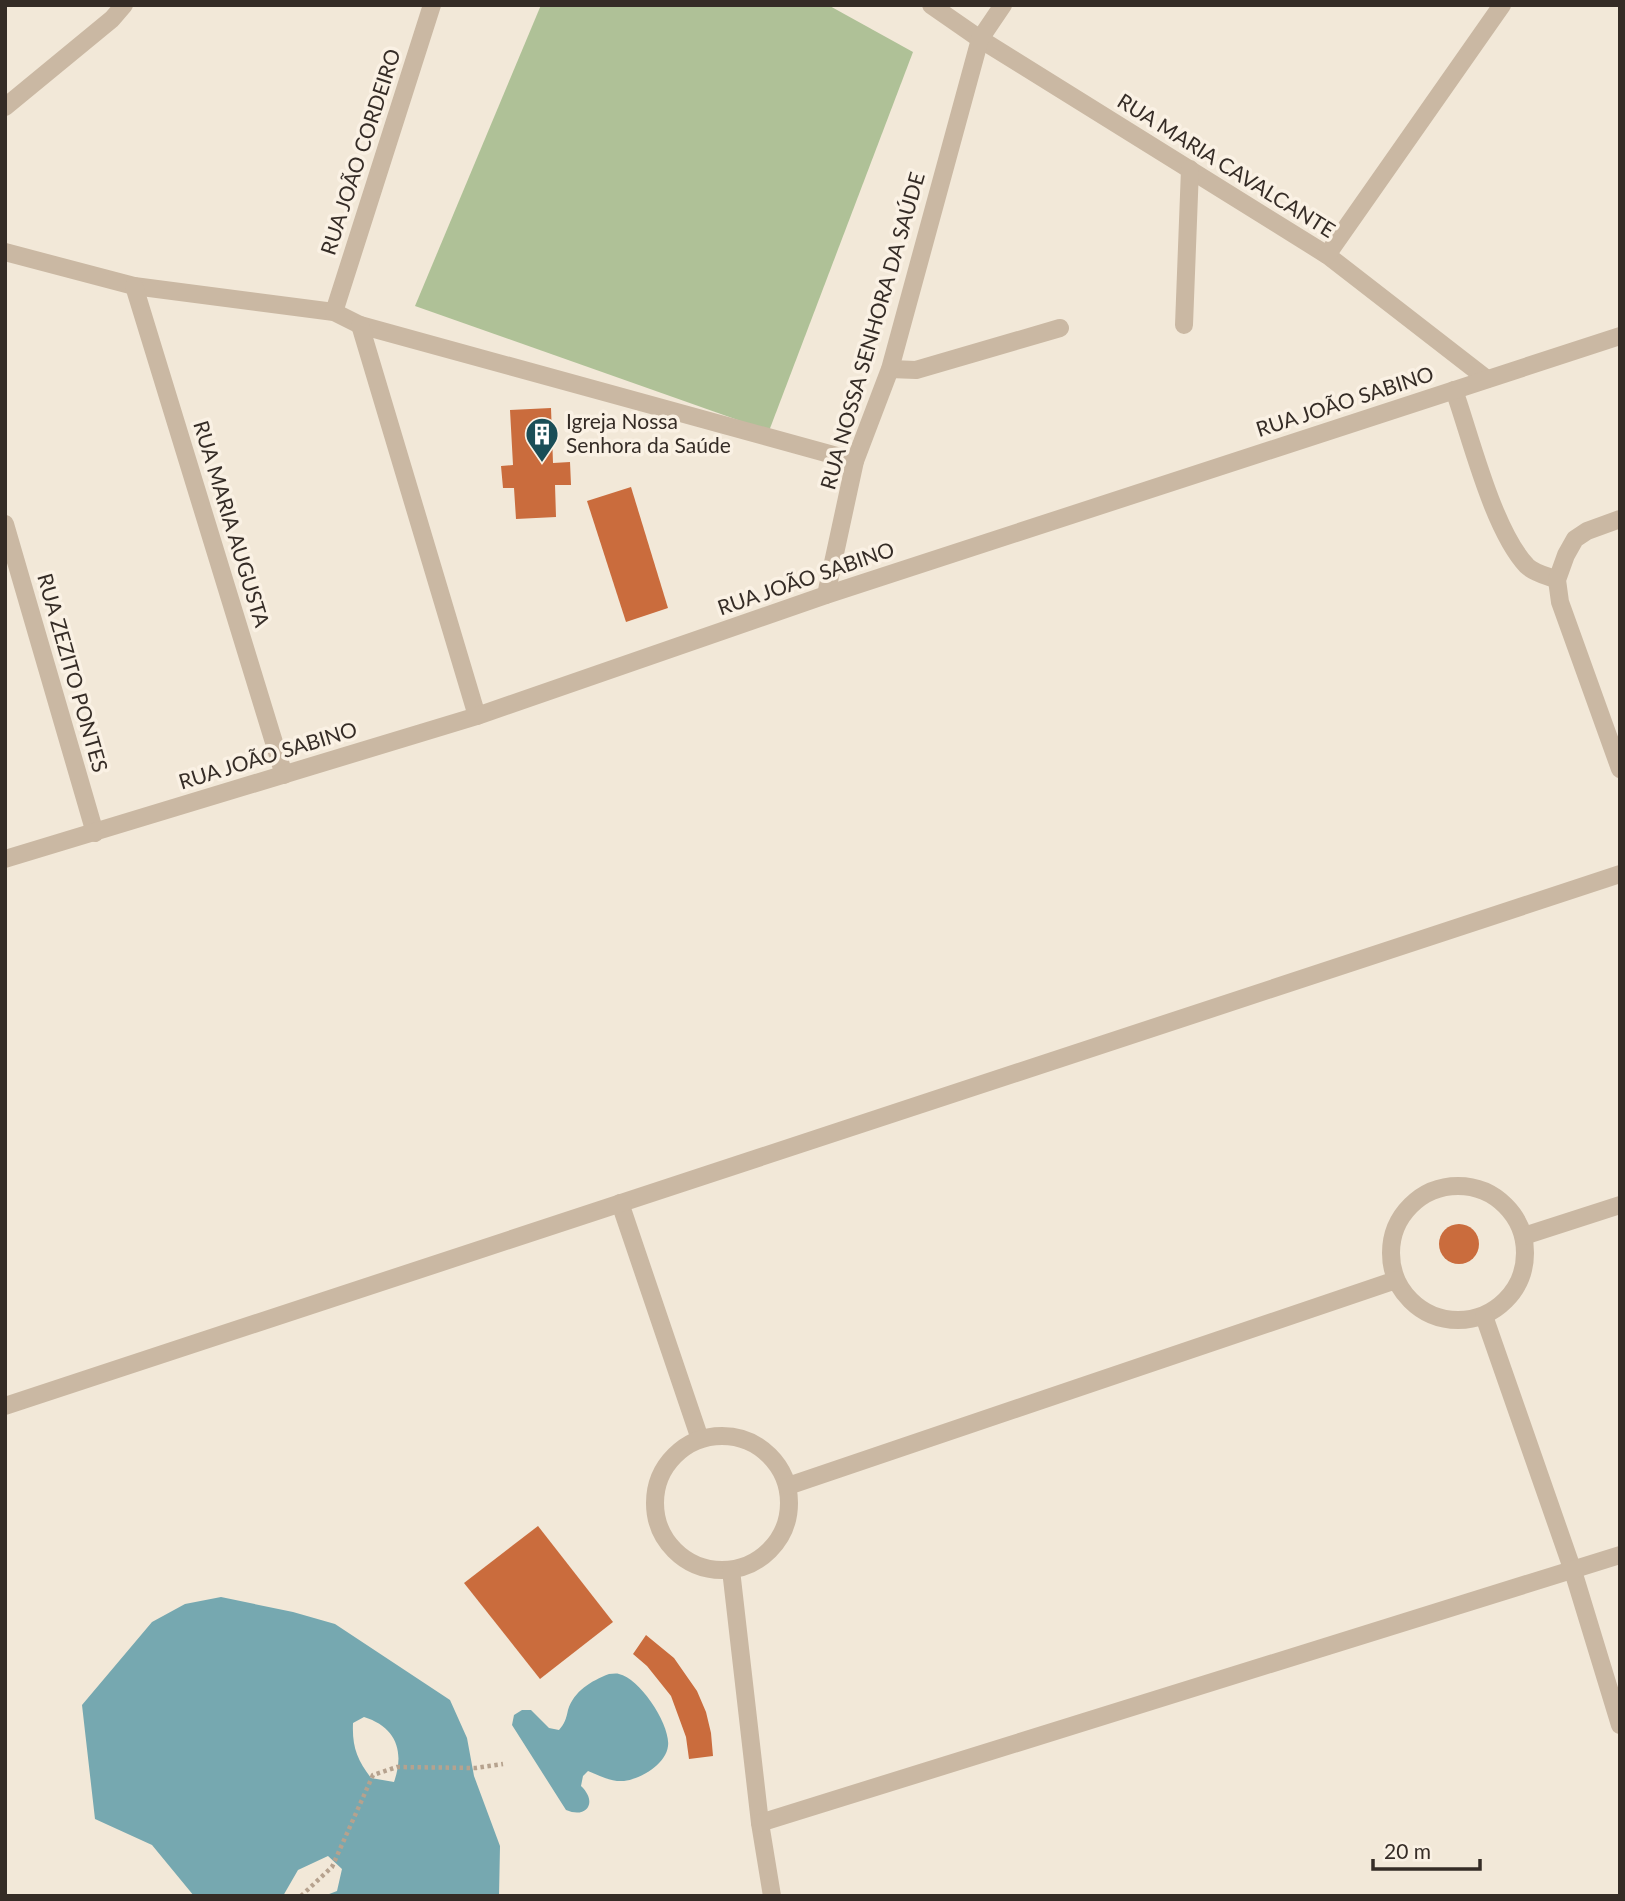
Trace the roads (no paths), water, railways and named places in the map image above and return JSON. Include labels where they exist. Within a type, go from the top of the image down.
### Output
[{"type":"street","points":[[5,107],[112,19],[124,5]]},
{"type":"street","name":"RUA JOÃO CORDEIRO","points":[[334,312],[432,5]]},
{"type":"street","name":"RUA MARIA CAVALCANTE","points":[[931,5],[980,39],[1327,255],[1487,379]]},
{"type":"street","name":"RUA NOSSA SENHORA DA SAÚDE","points":[[826,596],[855,461],[890,369],[980,39],[1003,5]]},
{"type":"street","points":[[1327,255],[1502,5]]},
{"type":"street","points":[[1184,325],[1190,169]]},
{"type":"street","points":[[5,252],[134,286],[334,312],[360,325],[855,461]]},
{"type":"street","name":"RUA MARIA AUGUSTA","points":[[134,286],[285,775]]},
{"type":"street","points":[[360,325],[477,716]]},
{"type":"street","points":[[890,369],[916,370],[1060,328]]},
{"type":"street","name":"RUA JOÃO SABINO","points":[[5,859],[477,716],[826,596],[1620,336]]},
{"type":"street","points":[[1454,390],[1482,474],[1508,540],[1529,568],[1557,580]]},
{"type":"street","points":[[1620,519],[1587,531],[1575,539],[1557,580],[1560,602],[1620,769]]},
{"type":"street","name":"RUA ZEZITO PONTES","points":[[5,524],[95,833]]},
{"type":"street","points":[[5,1406],[1620,874]]},
{"type":"street","points":[[1455,1185],[1473,1187],[1491,1194],[1506,1205],[1517,1219],[1524,1236],[1526,1252],[1519,1283],[1498,1308],[1484,1316],[1458,1320],[1433,1316],[1411,1301],[1396,1280],[1391,1262],[1391,1243],[1396,1226],[1406,1210],[1437,1189],[1455,1185]]},
{"type":"street","points":[[620,1203],[700,1439]]},
{"type":"street","points":[[1524,1236],[1620,1205]]},
{"type":"street","points":[[788,1486],[1396,1280]]},
{"type":"street","points":[[1484,1316],[1573,1571],[1620,1725]]},
{"type":"street","points":[[737,1437],[755,1444],[781,1469],[788,1486],[788,1518],[774,1547],[748,1566],[731,1570],[696,1566],[681,1557],[668,1545],[659,1530],[654,1512],[655,1493],[660,1476],[670,1460],[683,1447],[700,1439],[737,1437]]},
{"type":"street","points":[[760,1824],[1620,1555]]},
{"type":"street","points":[[731,1570],[760,1824],[772,1896]]},
{"type":"water","points":[[221,1597],[335,1624],[450,1700],[467,1738],[474,1776],[500,1846],[499,1896],[324,1896],[337,1891],[342,1869],[328,1856],[298,1870],[283,1896],[194,1896],[152,1845],[95,1819],[82,1705],[152,1622],[185,1604]],"holes":[[[364,1717],[375,1721],[390,1734],[398,1750],[394,1782],[371,1778],[356,1752],[353,1723]]]},
{"type":"water","points":[[609,1674],[627,1677],[645,1693],[665,1727],[668,1737],[666,1753],[658,1764],[631,1780],[615,1781],[588,1771],[583,1776],[581,1786],[589,1798],[588,1807],[580,1812],[566,1810],[512,1725],[514,1715],[522,1710],[531,1710],[549,1728],[559,1730],[574,1697],[590,1683]]},
{"type":"place","name":"Igreja Nossa Senhora da Saúde","points":[[542,464]]}]
